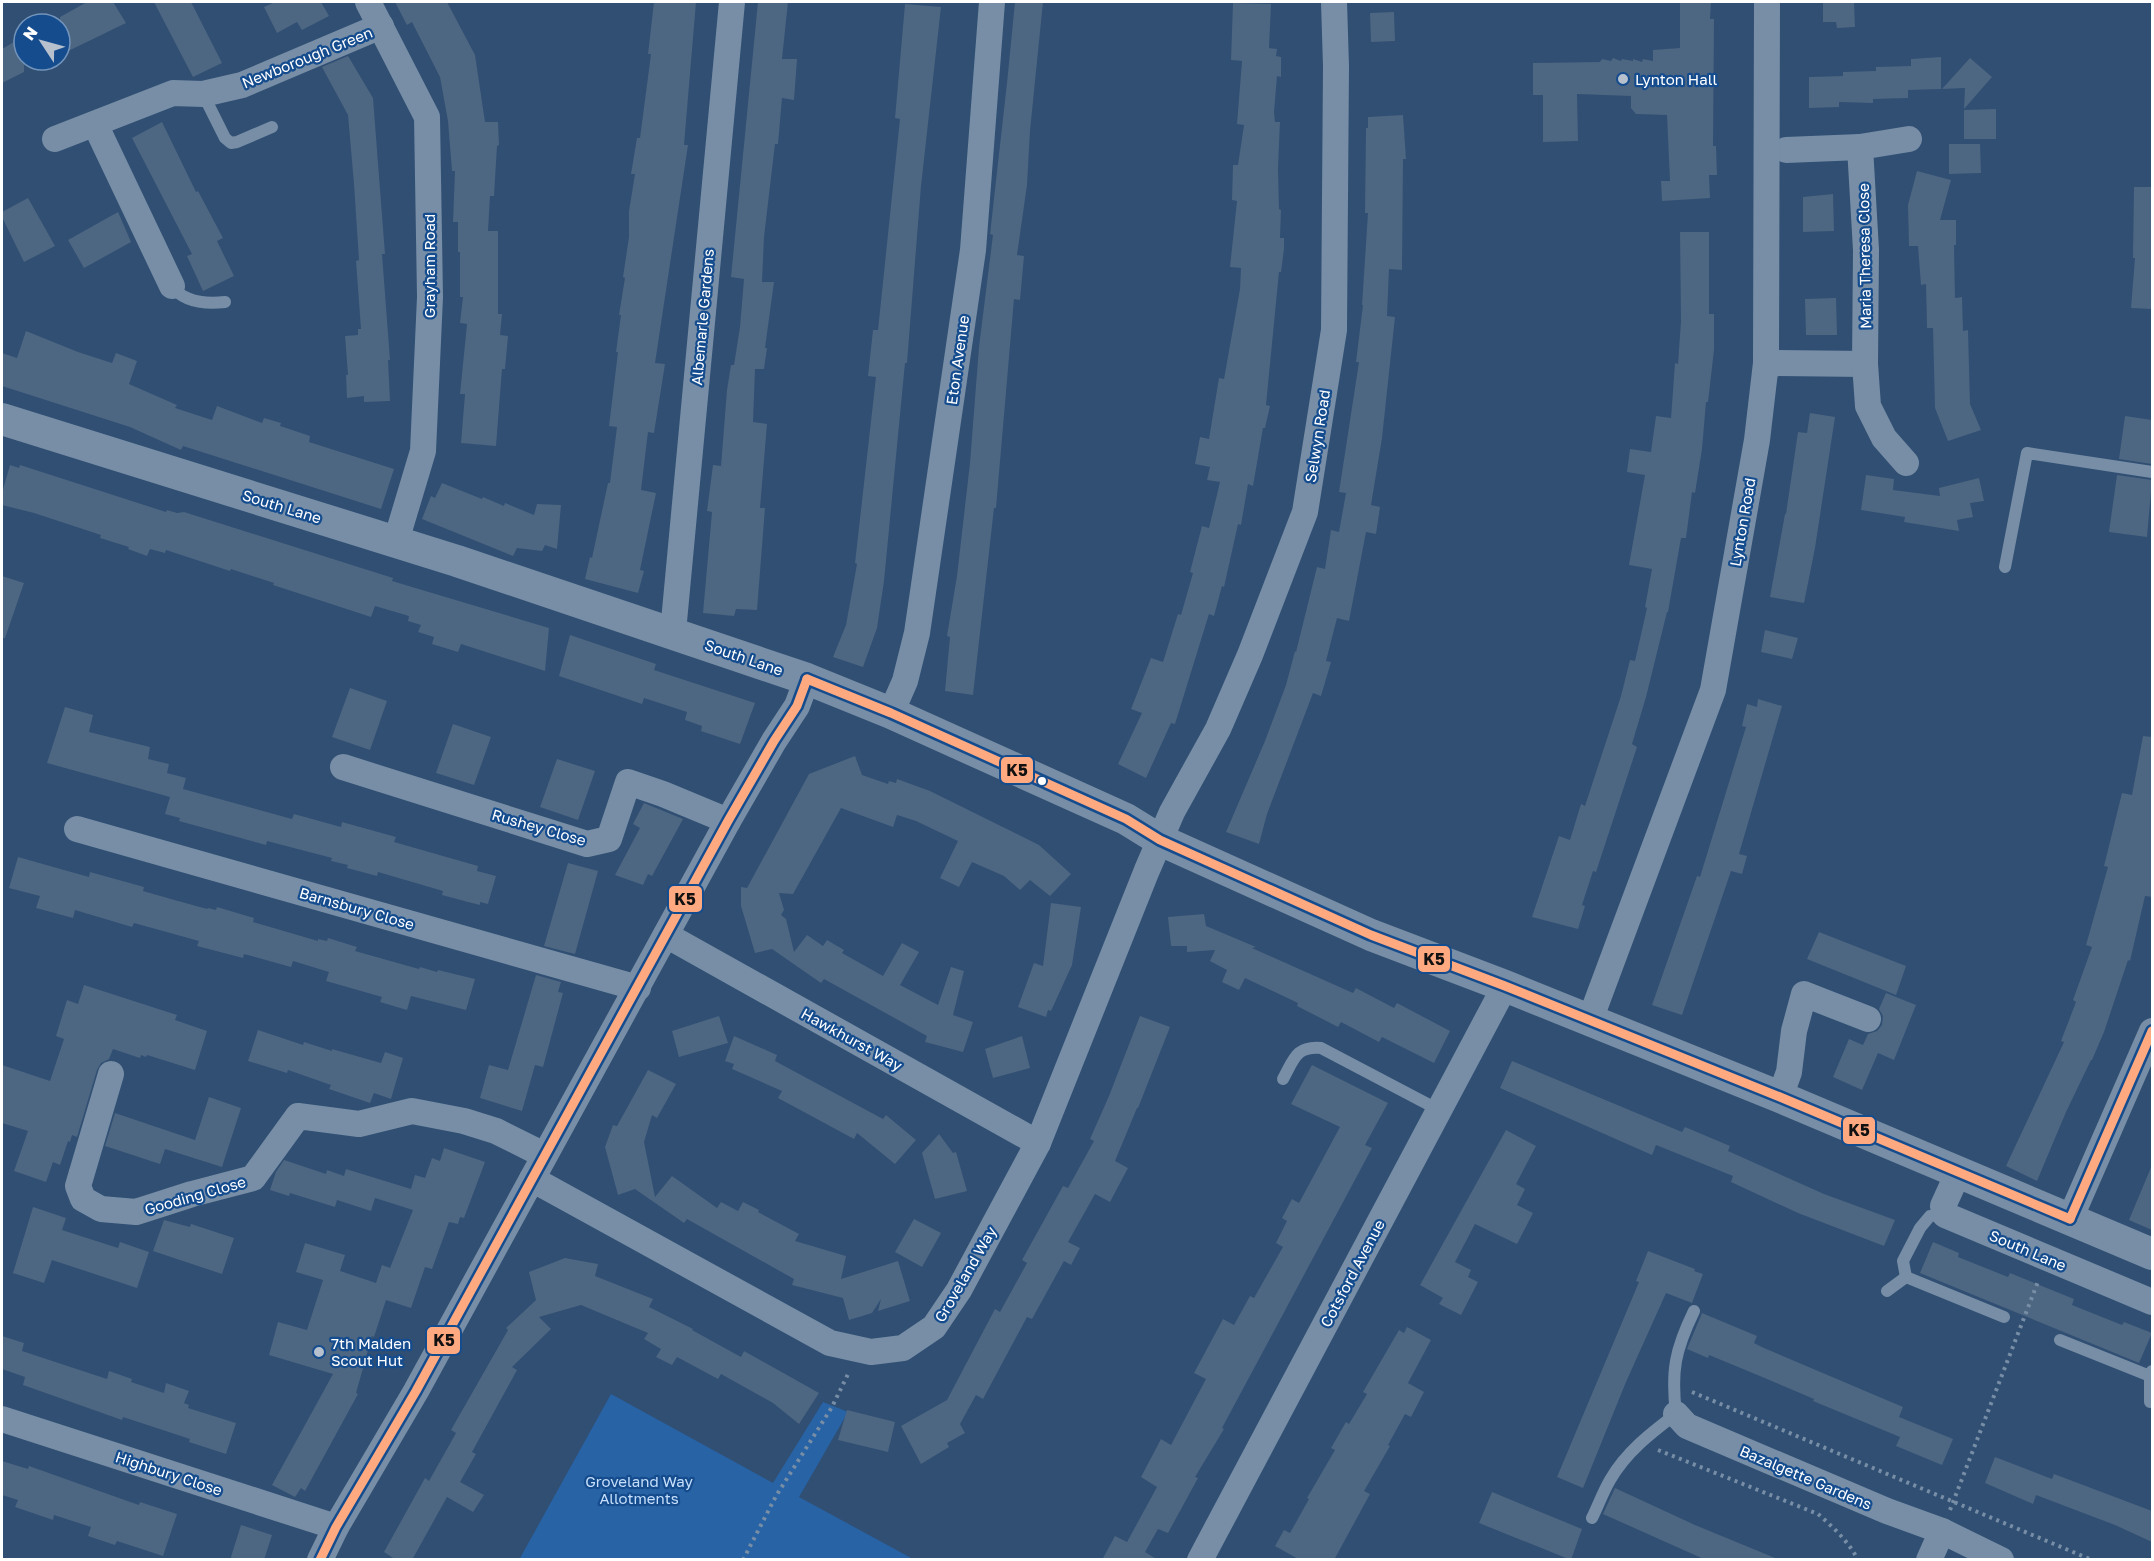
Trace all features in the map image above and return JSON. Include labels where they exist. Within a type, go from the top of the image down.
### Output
[{"type":"street","name":"Grayham Road","points":[[368,2],[427,117],[430,297],[423,451],[396,541]]},
{"type":"street","name":"Albemarle Gardens","points":[[673,632],[732,2]]},
{"type":"street","name":"Eton Avenue","points":[[891,712],[905,681],[916,633],[973,250],[992,2]]},
{"type":"street","name":"Selwyn Road","points":[[1160,840],[1172,812],[1218,729],[1250,656],[1305,512],[1334,330],[1336,66],[1334,2]]},
{"type":"street","name":"Lynton Road","points":[[1590,1020],[1713,690],[1757,440],[1766,363],[1767,2]]},
{"type":"street","name":"Newborough Green","points":[[55,140],[173,93],[203,94],[242,85],[381,26]]},
{"type":"street","points":[[95,124],[172,286]]},
{"type":"street","points":[[1786,150],[1860,147],[1910,139]]},
{"type":"street","name":"Maria Theresa Close","points":[[1860,147],[1866,250],[1865,364],[1868,406],[1884,438],[1906,462]]},
{"type":"street","points":[[1766,363],[1865,364]]},
{"type":"street","name":"South Lane","points":[[2,420],[396,541],[673,632],[807,679],[891,712],[1126,819],[1160,840],[1371,935],[1780,1096],[2152,1254]]},
{"type":"street","points":[[321,1560],[336,1527],[416,1391],[728,821],[797,706],[807,679]]},
{"type":"street","name":"Rushey Close","points":[[343,767],[587,844],[609,839],[628,782],[728,821]]},
{"type":"street","name":"Barnsbury Close","points":[[77,829],[638,988]]},
{"type":"street","name":"Groveland Way","points":[[532,1179],[830,1343],[870,1352],[903,1348],[934,1327],[959,1290],[1038,1143],[1160,840]]},
{"type":"street","name":"Hawkhurst Way","points":[[666,935],[1038,1143]]},
{"type":"street","name":"Cotsford Avenue","points":[[1200,1560],[1505,986]]},
{"type":"street","points":[[1780,1096],[1789,1072],[1794,1031],[1804,994],[1868,1019]]},
{"type":"street","points":[[2070,1219],[2152,1031]]},
{"type":"street","name":"Gooding Close","points":[[111,1074],[78,1186],[83,1199],[101,1209],[136,1212],[253,1178],[298,1116],[359,1124],[412,1111],[464,1121],[496,1131],[544,1155]]},
{"type":"street","points":[[1945,1215],[1943,1206],[1958,1173]]},
{"type":"street","name":"South Lane","points":[[1945,1215],[2152,1302]]},
{"type":"street","name":"Bazalgette Gardens","points":[[1676,1414],[1688,1426],[1887,1511],[1942,1531],[2001,1560]]},
{"type":"street","name":"Highbury Close","points":[[2,1419],[336,1527]]},
{"type":"street","points":[[1929,1560],[1942,1531]]},
{"type":"lane","points":[[203,94],[225,138],[231,143],[272,128]]},
{"type":"lane","points":[[172,286],[183,297],[192,300],[225,302]]},
{"type":"lane","points":[[2005,567],[2028,453],[2152,472]]},
{"type":"lane","points":[[1283,1078],[1300,1050],[1321,1047],[1439,1110]]},
{"type":"lane","points":[[1906,1277],[1903,1261],[1920,1228],[1930,1216],[1945,1215]]},
{"type":"lane","points":[[1887,1291],[1906,1277]]},
{"type":"lane","points":[[1906,1277],[2004,1317]]},
{"type":"lane","points":[[1592,1518],[1611,1479],[1627,1457],[1644,1439],[1676,1414],[1674,1367],[1681,1338],[1694,1311]]},
{"type":"lane","points":[[2060,1340],[2151,1374],[2150,1402]]},
{"type":"path","points":[[1942,1531],[2047,1258]]},
{"type":"path","points":[[743,1560],[776,1496],[832,1407],[860,1350]]},
{"type":"path","points":[[1674,1389],[1686,1389],[2092,1560]]},
{"type":"path","points":[[1644,1439],[1655,1448],[1818,1514],[1834,1528],[1858,1560]]},
{"type":"green space","name":"Groveland Way Allotments","points":[[611,1394],[773,1483],[823,1402],[848,1412],[799,1497],[913,1559],[519,1560]]},
{"type":"building","points":[[87,2],[113,2],[126,23],[72,49],[72,12],[69,12]]},
{"type":"building","points":[[154,2],[191,2],[222,63],[193,77]]},
{"type":"building","points":[[275,2],[321,2],[329,16],[302,30],[297,22],[277,33],[264,7]]},
{"type":"building","points":[[395,2],[447,2],[475,55],[485,122],[498,122],[499,145],[497,146],[494,196],[490,196],[488,231],[498,231],[498,314],[502,314],[500,335],[508,336],[505,369],[502,369],[496,446],[461,443],[465,394],[460,394],[467,324],[460,323],[463,297],[460,297],[458,222],[453,222],[455,171],[452,171],[448,121],[440,77],[412,22],[407,25]]},
{"type":"building","points":[[654,2],[696,2],[684,145],[688,145],[655,363],[665,364],[654,433],[648,432],[641,490],[656,493],[640,570],[644,571],[638,593],[585,579],[590,557],[592,558],[608,483],[610,483],[617,427],[609,426],[629,237],[629,211],[635,174],[631,174],[637,138],[640,138],[651,54],[648,54]]},
{"type":"building","points":[[758,2],[788,2],[782,59],[797,59],[794,100],[782,98],[778,144],[775,144],[764,237],[762,282],[774,282],[764,369],[755,369],[753,422],[767,424],[760,508],[765,508],[757,610],[736,609],[734,616],[703,613],[712,512],[707,511],[713,465],[721,466],[727,390],[731,365],[734,365],[740,327],[744,279],[731,277]]},
{"type":"building","points":[[1015,2],[1043,2],[1027,185],[1017,255],[1024,256],[1020,300],[1014,299],[996,508],[994,508],[973,695],[945,691],[950,637],[947,636],[957,576],[970,463],[979,347],[993,235],[990,234]]},
{"type":"building","name":"Lynton Hall","points":[[1680,2],[1711,2],[1710,19],[1714,19],[1713,146],[1716,146],[1717,175],[1709,175],[1710,198],[1662,201],[1661,181],[1670,181],[1667,115],[1636,114],[1631,108],[1631,96],[1577,94],[1578,141],[1543,142],[1543,95],[1533,95],[1533,63],[1600,62],[1602,59],[1611,61],[1613,58],[1621,61],[1622,59],[1633,61],[1633,59],[1642,62],[1643,59],[1653,61],[1653,50],[1680,48]]},
{"type":"building","points":[[1823,2],[1854,2],[1855,27],[1837,28],[1836,22],[1823,22]]},
{"type":"building","points":[[1233,3],[1271,4],[1269,48],[1277,49],[1276,56],[1281,57],[1281,77],[1277,76],[1274,112],[1275,122],[1280,122],[1279,209],[1281,210],[1280,238],[1284,238],[1284,249],[1281,272],[1279,272],[1266,405],[1270,406],[1265,428],[1263,428],[1253,486],[1248,484],[1241,525],[1238,524],[1224,587],[1222,586],[1214,616],[1209,614],[1175,724],[1171,723],[1146,778],[1118,764],[1142,713],[1131,709],[1151,658],[1163,662],[1178,614],[1181,615],[1193,573],[1190,572],[1202,526],[1209,528],[1220,482],[1207,480],[1210,467],[1195,464],[1200,437],[1209,439],[1219,378],[1224,379],[1240,289],[1241,268],[1230,267],[1237,201],[1232,200],[1233,165],[1238,165],[1244,125],[1237,124],[1242,61],[1231,60]]},
{"type":"building","points":[[905,4],[941,7],[921,186],[907,363],[905,363],[884,581],[877,628],[863,667],[833,657],[846,625],[857,564],[855,563],[876,377],[868,376],[873,330],[878,330],[900,119],[895,118]]},
{"type":"building","points":[[1394,12],[1395,41],[1371,42],[1370,13]]},
{"type":"building","points":[[12,43],[12,72],[24,72],[2,83],[2,49]]},
{"type":"building","points":[[348,56],[373,98],[385,254],[382,254],[390,360],[388,360],[390,401],[364,402],[364,396],[347,398],[345,336],[358,335],[358,329],[361,329],[354,184],[348,115],[322,67]]},
{"type":"building","points":[[1941,57],[1941,89],[1908,90],[1908,98],[1873,99],[1873,103],[1839,102],[1839,107],[1809,108],[1809,77],[1843,76],[1843,72],[1876,71],[1876,67],[1911,66],[1911,59]]},
{"type":"building","points":[[1970,58],[1992,77],[1964,109],[1965,88],[1942,89]]},
{"type":"building","points":[[1996,109],[1996,139],[1964,139],[1964,110]]},
{"type":"building","points":[[1403,115],[1406,159],[1403,159],[1402,270],[1389,269],[1387,316],[1395,317],[1382,438],[1371,505],[1380,507],[1376,534],[1366,532],[1349,621],[1337,618],[1326,661],[1331,662],[1321,696],[1313,693],[1267,814],[1259,844],[1226,832],[1286,685],[1317,567],[1325,569],[1331,530],[1339,532],[1346,493],[1339,492],[1359,362],[1356,362],[1363,305],[1368,213],[1365,213],[1366,128],[1368,128],[1368,117]]},
{"type":"building","points":[[162,122],[196,192],[198,191],[223,238],[217,241],[234,276],[203,291],[187,256],[192,254],[132,138]]},
{"type":"building","points":[[1949,144],[1980,144],[1981,173],[1949,174]]},
{"type":"building","points":[[1917,171],[1951,180],[1940,220],[1956,220],[1955,298],[1962,297],[1963,331],[1968,330],[1970,404],[1981,430],[1948,441],[1935,408],[1933,328],[1927,328],[1926,284],[1921,285],[1918,246],[1909,246],[1908,205]]},
{"type":"building","points":[[2134,187],[2152,187],[2152,309],[2131,308],[2135,258],[2133,258]]},
{"type":"building","points":[[1833,194],[1834,231],[1803,232],[1803,197]]},
{"type":"building","points":[[28,198],[55,246],[24,262],[2,217],[2,212]]},
{"type":"building","points":[[118,212],[131,242],[84,268],[68,240]]},
{"type":"building","points":[[1680,232],[1709,232],[1709,314],[1714,314],[1714,350],[1702,449],[1695,493],[1692,492],[1686,538],[1681,538],[1668,612],[1632,744],[1637,747],[1596,872],[1593,871],[1582,905],[1585,906],[1578,929],[1532,917],[1559,836],[1570,840],[1581,804],[1585,806],[1621,696],[1630,660],[1635,661],[1647,608],[1645,607],[1652,569],[1629,565],[1645,475],[1627,472],[1630,449],[1651,452],[1656,416],[1671,418],[1681,321]]},
{"type":"building","points":[[1836,298],[1837,335],[1806,335],[1805,299]]},
{"type":"building","points":[[26,331],[112,363],[116,353],[137,361],[129,384],[177,405],[175,408],[212,420],[217,406],[262,423],[264,418],[310,436],[309,442],[394,469],[381,509],[183,446],[181,450],[130,427],[2,386],[2,353],[17,358]]},
{"type":"building","points":[[1810,413],[1835,417],[1815,548],[1804,603],[1770,597],[1786,514],[1798,432],[1807,433]]},
{"type":"building","points":[[2125,416],[2152,420],[2152,464],[2119,459]]},
{"type":"building","points":[[10,465],[19,468],[20,465],[166,512],[167,510],[177,513],[184,512],[393,578],[392,581],[549,628],[545,671],[461,644],[458,652],[432,644],[434,637],[418,632],[421,625],[408,621],[409,616],[375,606],[371,617],[273,585],[274,583],[166,550],[165,553],[150,549],[147,556],[128,549],[129,547],[100,538],[101,535],[2,505],[2,493]]},
{"type":"building","points":[[1866,475],[1894,479],[1893,490],[1940,496],[1939,488],[1979,478],[1984,501],[1970,503],[1973,517],[1957,520],[1959,531],[1904,522],[1905,517],[1861,510]]},
{"type":"building","points":[[2117,475],[2152,480],[2147,537],[2109,532]]},
{"type":"building","points":[[442,483],[482,499],[483,497],[504,506],[505,503],[534,515],[537,504],[561,505],[557,549],[545,545],[542,551],[517,548],[513,556],[422,519],[431,496],[435,498]]},
{"type":"building","points":[[2,576],[24,583],[5,638],[2,638]]},
{"type":"building","points":[[1765,630],[1798,638],[1792,659],[1761,652]]},
{"type":"building","points":[[570,635],[656,664],[654,670],[755,703],[740,744],[701,731],[702,726],[685,720],[687,712],[644,698],[642,704],[559,676]]},
{"type":"building","points":[[350,688],[387,701],[370,750],[332,737]]},
{"type":"building","points":[[1758,699],[1782,706],[1739,854],[1747,856],[1742,874],[1731,871],[1682,1015],[1652,1005],[1697,876],[1700,877],[1746,727],[1742,726],[1747,704],[1757,707]]},
{"type":"building","points":[[65,707],[93,715],[89,732],[150,747],[148,759],[169,764],[167,773],[186,778],[183,789],[292,819],[294,814],[341,827],[342,822],[396,837],[394,842],[478,866],[477,871],[496,876],[488,904],[480,902],[480,905],[442,895],[443,891],[378,872],[377,876],[347,868],[348,865],[331,861],[332,858],[267,841],[266,845],[179,821],[180,818],[165,814],[170,797],[47,763]]},
{"type":"building","points":[[453,724],[491,737],[474,785],[436,773]]},
{"type":"building","points":[[2143,736],[2152,737],[2152,897],[2145,896],[2130,961],[2128,960],[2104,1032],[2066,1112],[2037,1181],[2006,1166],[2064,1042],[2061,1041],[2076,1002],[2073,1000],[2092,947],[2086,945],[2108,867],[2104,866],[2122,793],[2132,795]]},
{"type":"building","points":[[855,756],[862,775],[888,784],[889,781],[896,783],[897,779],[930,791],[1039,845],[1071,874],[1050,896],[1030,880],[1020,890],[1004,876],[972,862],[959,887],[940,878],[958,841],[916,821],[897,815],[893,827],[841,808],[793,894],[779,893],[784,910],[781,915],[786,919],[794,952],[807,935],[823,946],[827,940],[844,950],[842,953],[883,976],[902,943],[919,952],[900,985],[938,1005],[951,967],[964,971],[953,1015],[973,1022],[963,1052],[925,1042],[927,1036],[824,979],[821,983],[772,949],[755,953],[741,906],[741,887],[747,888],[809,774]]},
{"type":"building","points":[[557,759],[595,771],[578,820],[540,807]]},
{"type":"building","points":[[644,803],[683,819],[652,876],[648,874],[643,885],[615,875],[640,828],[633,824]]},
{"type":"building","points":[[18,857],[89,877],[90,872],[144,887],[143,891],[207,909],[216,910],[217,907],[254,918],[253,922],[318,941],[318,939],[327,941],[328,938],[357,947],[355,951],[419,969],[420,967],[437,972],[438,970],[475,979],[466,1010],[411,996],[407,1010],[380,1002],[382,997],[326,981],[329,972],[293,961],[291,967],[244,954],[243,958],[197,946],[199,941],[134,923],[132,927],[75,910],[73,918],[36,908],[40,896],[9,888]]},
{"type":"building","points":[[568,863],[598,871],[575,954],[544,946]]},
{"type":"building","points":[[1051,903],[1081,907],[1072,965],[1046,1017],[1018,1007],[1034,963],[1043,966]]},
{"type":"building","points":[[1204,914],[1206,926],[1256,947],[1252,948],[1353,993],[1356,988],[1394,1008],[1397,1003],[1450,1031],[1434,1063],[1382,1037],[1379,1042],[1341,1022],[1338,1027],[1297,1006],[1298,1003],[1245,978],[1239,990],[1222,982],[1227,970],[1210,961],[1215,950],[1187,952],[1187,946],[1171,946],[1168,917]]},
{"type":"building","points":[[1819,932],[1906,966],[1896,995],[1807,959]]},
{"type":"building","points":[[536,975],[561,982],[558,992],[563,993],[543,1067],[535,1065],[522,1111],[480,1098],[489,1065],[508,1070]]},
{"type":"building","points":[[84,985],[177,1015],[175,1020],[207,1031],[195,1070],[147,1055],[146,1057],[141,1055],[140,1058],[113,1049],[109,1059],[101,1063],[97,1070],[77,1137],[72,1135],[70,1142],[68,1141],[60,1165],[53,1162],[46,1182],[14,1171],[28,1131],[2,1123],[2,1065],[50,1081],[64,1039],[56,1036],[67,1000],[78,1004]]},
{"type":"building","points":[[1886,993],[1916,1005],[1894,1060],[1878,1053],[1862,1090],[1833,1077],[1849,1039],[1863,1045],[1868,1034],[1877,1031],[1882,1025],[1883,1016],[1879,1009]]},
{"type":"building","points":[[719,1016],[728,1043],[679,1057],[672,1031]]},
{"type":"building","points":[[1140,1016],[1170,1027],[1115,1161],[1128,1168],[1110,1202],[1095,1194],[1068,1242],[1080,1248],[1071,1265],[1064,1261],[1032,1319],[1027,1317],[983,1399],[976,1395],[960,1424],[965,1433],[947,1443],[949,1447],[921,1464],[901,1426],[947,1400],[995,1309],[1000,1312],[1027,1263],[1022,1260],[1063,1186],[1068,1188],[1094,1141],[1090,1139]]},
{"type":"building","points":[[258,1030],[303,1045],[304,1042],[381,1063],[385,1052],[403,1058],[391,1099],[374,1093],[370,1103],[329,1089],[331,1085],[288,1070],[287,1073],[248,1061]]},
{"type":"building","points":[[734,1036],[777,1055],[775,1061],[883,1119],[886,1115],[916,1140],[895,1164],[857,1133],[854,1139],[778,1098],[782,1091],[732,1069],[734,1064],[725,1061]]},
{"type":"building","points":[[1022,1036],[1030,1068],[993,1078],[985,1049]]},
{"type":"building","points":[[1512,1061],[1682,1132],[1685,1127],[1730,1146],[1728,1151],[1824,1194],[1895,1220],[1884,1246],[1798,1213],[1731,1182],[1733,1176],[1656,1145],[1652,1155],[1500,1088]]},
{"type":"building","points":[[1312,1065],[1388,1103],[1365,1145],[1372,1148],[1222,1428],[1224,1429],[1195,1477],[1198,1478],[1168,1533],[1158,1529],[1145,1552],[1158,1560],[1102,1560],[1115,1536],[1127,1542],[1157,1487],[1141,1477],[1161,1439],[1171,1445],[1206,1379],[1194,1373],[1223,1319],[1234,1325],[1250,1296],[1254,1298],[1283,1247],[1276,1243],[1287,1221],[1282,1218],[1292,1199],[1299,1203],[1340,1127],[1291,1104]]},
{"type":"building","points":[[648,1070],[676,1084],[657,1118],[652,1115],[644,1142],[655,1197],[672,1176],[717,1208],[721,1202],[738,1211],[743,1202],[799,1234],[795,1241],[846,1256],[841,1279],[898,1261],[910,1301],[878,1311],[881,1299],[872,1313],[849,1320],[843,1298],[792,1285],[794,1279],[687,1219],[684,1223],[635,1189],[618,1195],[605,1147],[613,1125],[617,1126]]},
{"type":"building","points":[[209,1097],[241,1108],[222,1167],[165,1149],[160,1164],[105,1146],[115,1113],[195,1140]]},
{"type":"building","points":[[1506,1130],[1536,1146],[1516,1184],[1525,1189],[1517,1205],[1533,1213],[1517,1244],[1475,1224],[1455,1262],[1471,1270],[1468,1277],[1478,1282],[1461,1315],[1439,1304],[1443,1298],[1420,1285]]},
{"type":"building","points":[[939,1134],[953,1153],[956,1152],[967,1191],[935,1199],[922,1153]]},
{"type":"building","points":[[444,1148],[485,1162],[464,1218],[460,1217],[458,1224],[449,1222],[432,1269],[425,1267],[411,1308],[386,1300],[374,1337],[372,1336],[356,1393],[358,1394],[305,1491],[301,1488],[295,1497],[272,1485],[333,1374],[269,1355],[278,1322],[307,1330],[323,1280],[296,1272],[305,1243],[345,1255],[340,1271],[376,1283],[382,1265],[390,1268],[413,1210],[375,1198],[371,1211],[337,1200],[335,1207],[290,1193],[289,1196],[270,1190],[276,1172],[284,1160],[326,1174],[327,1170],[344,1176],[346,1169],[411,1189],[415,1175],[425,1178],[432,1158],[440,1161]]},
{"type":"building","points":[[2152,1165],[2152,1230],[2129,1220]]},
{"type":"building","points":[[33,1207],[66,1218],[62,1230],[118,1248],[120,1242],[149,1252],[137,1288],[52,1260],[44,1283],[13,1273]]},
{"type":"building","points":[[914,1219],[941,1233],[922,1267],[895,1252]]},
{"type":"building","points":[[164,1220],[190,1227],[191,1224],[234,1238],[222,1274],[153,1251]]},
{"type":"building","points":[[1933,1242],[1959,1253],[1958,1257],[2008,1277],[2010,1273],[2074,1299],[2072,1305],[2122,1325],[2124,1322],[2152,1333],[2139,1363],[1920,1273]]},
{"type":"building","points":[[1648,1251],[1703,1274],[1692,1303],[1666,1293],[1626,1382],[1583,1488],[1557,1477],[1639,1282],[1636,1281]]},
{"type":"building","points":[[565,1258],[598,1264],[595,1276],[653,1299],[649,1307],[741,1357],[744,1351],[819,1393],[799,1424],[773,1403],[721,1374],[718,1379],[677,1357],[672,1365],[656,1357],[661,1349],[644,1339],[648,1333],[581,1305],[539,1317],[551,1329],[512,1367],[517,1370],[472,1452],[476,1454],[460,1482],[484,1495],[473,1512],[447,1497],[412,1560],[396,1560],[384,1552],[425,1478],[429,1481],[456,1433],[451,1430],[508,1330],[506,1328],[536,1300],[529,1272]]},
{"type":"building","points":[[1702,1313],[1757,1336],[1754,1343],[1764,1348],[1903,1407],[1899,1417],[1953,1439],[1942,1465],[1896,1446],[1900,1437],[1755,1374],[1709,1355],[1708,1358],[1687,1349]]},
{"type":"building","points":[[1407,1327],[1431,1340],[1408,1383],[1424,1392],[1411,1417],[1405,1414],[1388,1445],[1390,1446],[1364,1491],[1370,1494],[1334,1560],[1300,1560],[1275,1546],[1284,1530],[1290,1533],[1335,1450],[1331,1448],[1346,1422],[1349,1424],[1367,1394],[1363,1392],[1399,1330],[1404,1333]]},
{"type":"building","points":[[2,1336],[24,1343],[22,1351],[107,1379],[109,1371],[132,1379],[131,1382],[164,1393],[166,1383],[189,1391],[184,1403],[189,1405],[188,1408],[236,1423],[226,1454],[189,1442],[190,1439],[123,1417],[122,1420],[23,1385],[25,1377],[2,1369]]},
{"type":"building","points":[[847,1410],[895,1422],[888,1452],[838,1440]]},
{"type":"building","points":[[1995,1457],[2052,1479],[2054,1474],[2152,1511],[2152,1542],[2115,1525],[2036,1495],[2033,1504],[1985,1483]]},
{"type":"building","points":[[2,1461],[28,1469],[29,1466],[139,1505],[140,1502],[177,1514],[163,1556],[117,1541],[115,1545],[88,1536],[91,1527],[54,1515],[53,1520],[15,1507],[18,1500],[2,1495]]},
{"type":"building","points":[[1615,1488],[1695,1525],[1780,1560],[1706,1560],[1603,1514]]},
{"type":"building","points":[[1492,1492],[1582,1529],[1571,1560],[1479,1523]]},
{"type":"building","points":[[241,1525],[272,1535],[264,1560],[230,1560]]},
{"type":"transit line","name":"K5","points":[[807,679],[891,713],[1126,819],[1160,840],[1371,935],[1505,986],[1780,1097],[2070,1219]]},
{"type":"transit line","name":"K5","points":[[320,1560],[336,1527],[416,1391],[728,821],[797,706],[807,679]]},
{"type":"transit line","name":"K5","points":[[2070,1219],[2152,1031]]},
{"type":"place","name":"Lynton Hall","points":[[1623,79]]},
{"type":"place","name":"7th Malden Scout Hut","points":[[319,1352]]}]
